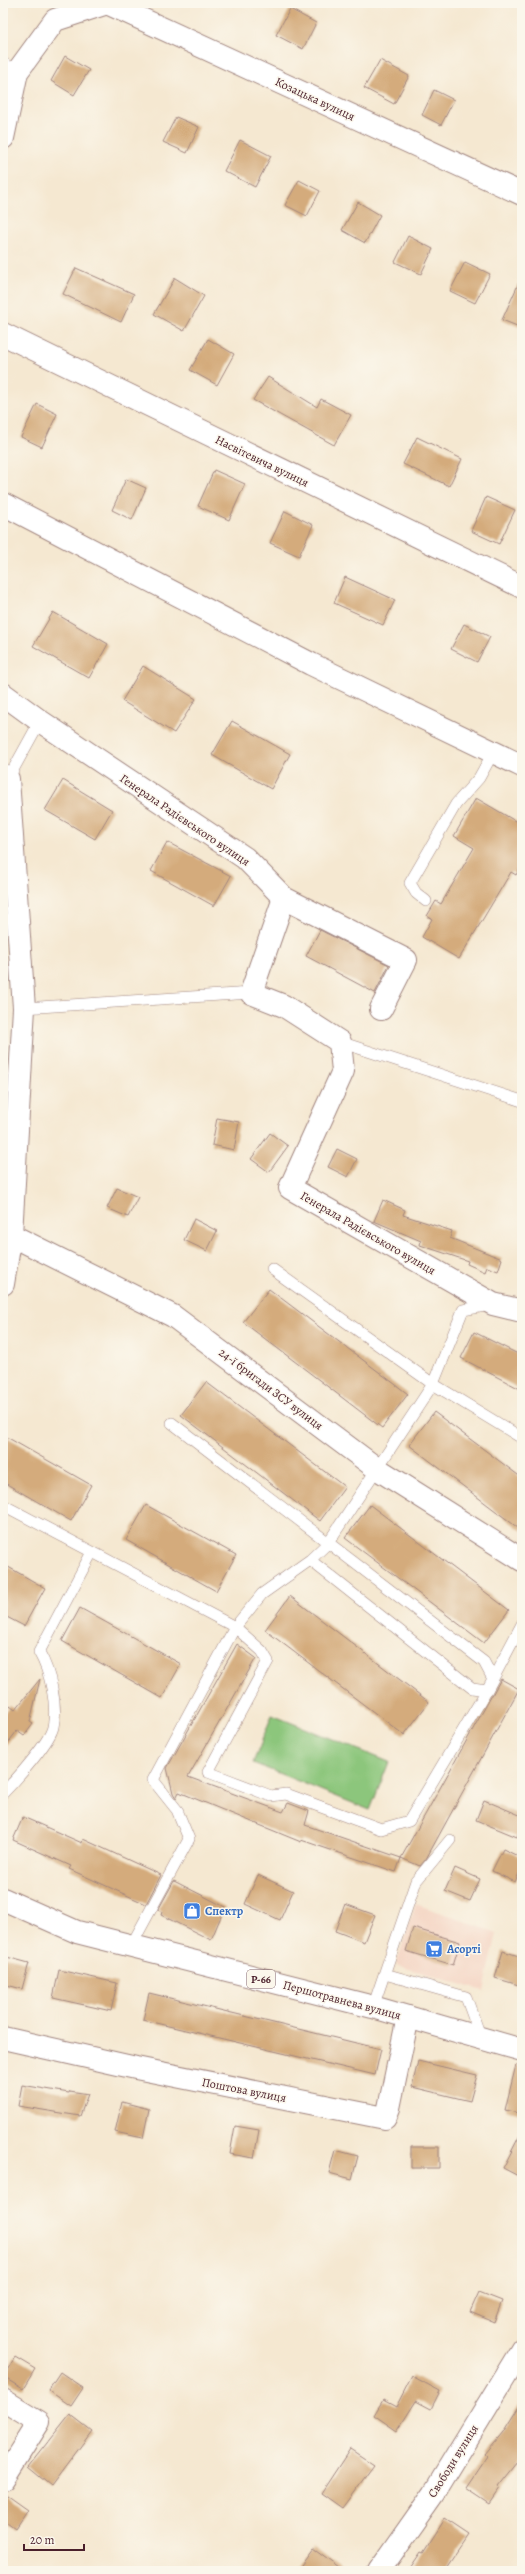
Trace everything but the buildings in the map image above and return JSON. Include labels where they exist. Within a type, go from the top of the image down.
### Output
[{"type":"street","points":[[3,138],[10,67],[59,11],[107,3]]},
{"type":"street","name":"Козацька вулиця","points":[[107,3],[522,194]]},
{"type":"street","name":"Насвітевича вулиця","points":[[3,334],[522,587]]},
{"type":"street","points":[[3,504],[311,664],[522,766]]},
{"type":"street","name":"Генерала Радієвського вулиця","points":[[3,694],[40,722],[245,858],[284,898],[406,960],[381,1009]]},
{"type":"street","points":[[3,1284],[11,1235],[24,1008],[5,777]]},
{"type":"street","points":[[284,898],[251,993],[284,1006],[340,1042]]},
{"type":"street","name":"Генерала Радієвського вулиця","points":[[340,1042],[343,1071],[290,1188],[493,1304],[522,1311]]},
{"type":"street","name":"24-ї бригади ЗСУ вулиця","points":[[11,1235],[173,1316],[376,1468],[522,1560]]},
{"type":"street","name":"Першотравнева вулиця","points":[[3,1899],[77,1932],[373,2007],[522,2050]]},
{"type":"street","name":"Поштова вулиця","points":[[3,2038],[136,2068],[385,2118],[389,2108],[408,2017]]},
{"type":"street","name":"Свободи вулиця","points":[[379,2571],[434,2493],[522,2349]]},
{"type":"street","points":[[3,2400],[39,2422],[3,2479]]},
{"type":"lane","points":[[5,777],[40,722]]},
{"type":"lane","points":[[426,901],[416,893],[410,883],[456,804],[479,778],[494,752]]},
{"type":"lane","points":[[24,1008],[251,993]]},
{"type":"lane","points":[[340,1042],[522,1101]]},
{"type":"lane","points":[[272,1269],[433,1384],[522,1438]]},
{"type":"lane","points":[[131,1946],[189,1839],[177,1810],[153,1780],[235,1628],[262,1594],[310,1560],[328,1543],[376,1468],[433,1384],[463,1310],[493,1304]]},
{"type":"lane","points":[[172,1423],[484,1662],[493,1678]]},
{"type":"lane","points":[[3,1505],[235,1628],[262,1651],[268,1661],[208,1772],[271,1796],[286,1794],[382,1829],[409,1821],[487,1690],[522,1624]]},
{"type":"lane","points":[[3,1793],[36,1754],[53,1728],[53,1701],[45,1663],[39,1652],[92,1552]]},
{"type":"lane","points":[[310,1560],[472,1688],[487,1690]]},
{"type":"lane","points":[[373,2007],[416,1881],[450,1840]]},
{"type":"lane","points":[[385,1974],[466,1997],[481,2038]]},
{"type":"shaded area","points":[[416,1904],[497,1933],[484,1991],[396,1965]]},
{"type":"green space","points":[[272,1715],[389,1762],[370,1810],[253,1763]]},
{"type":"place","name":"Спектр","points":[[192,1911]]},
{"type":"place","name":"Асорті","points":[[434,1949]]}]
